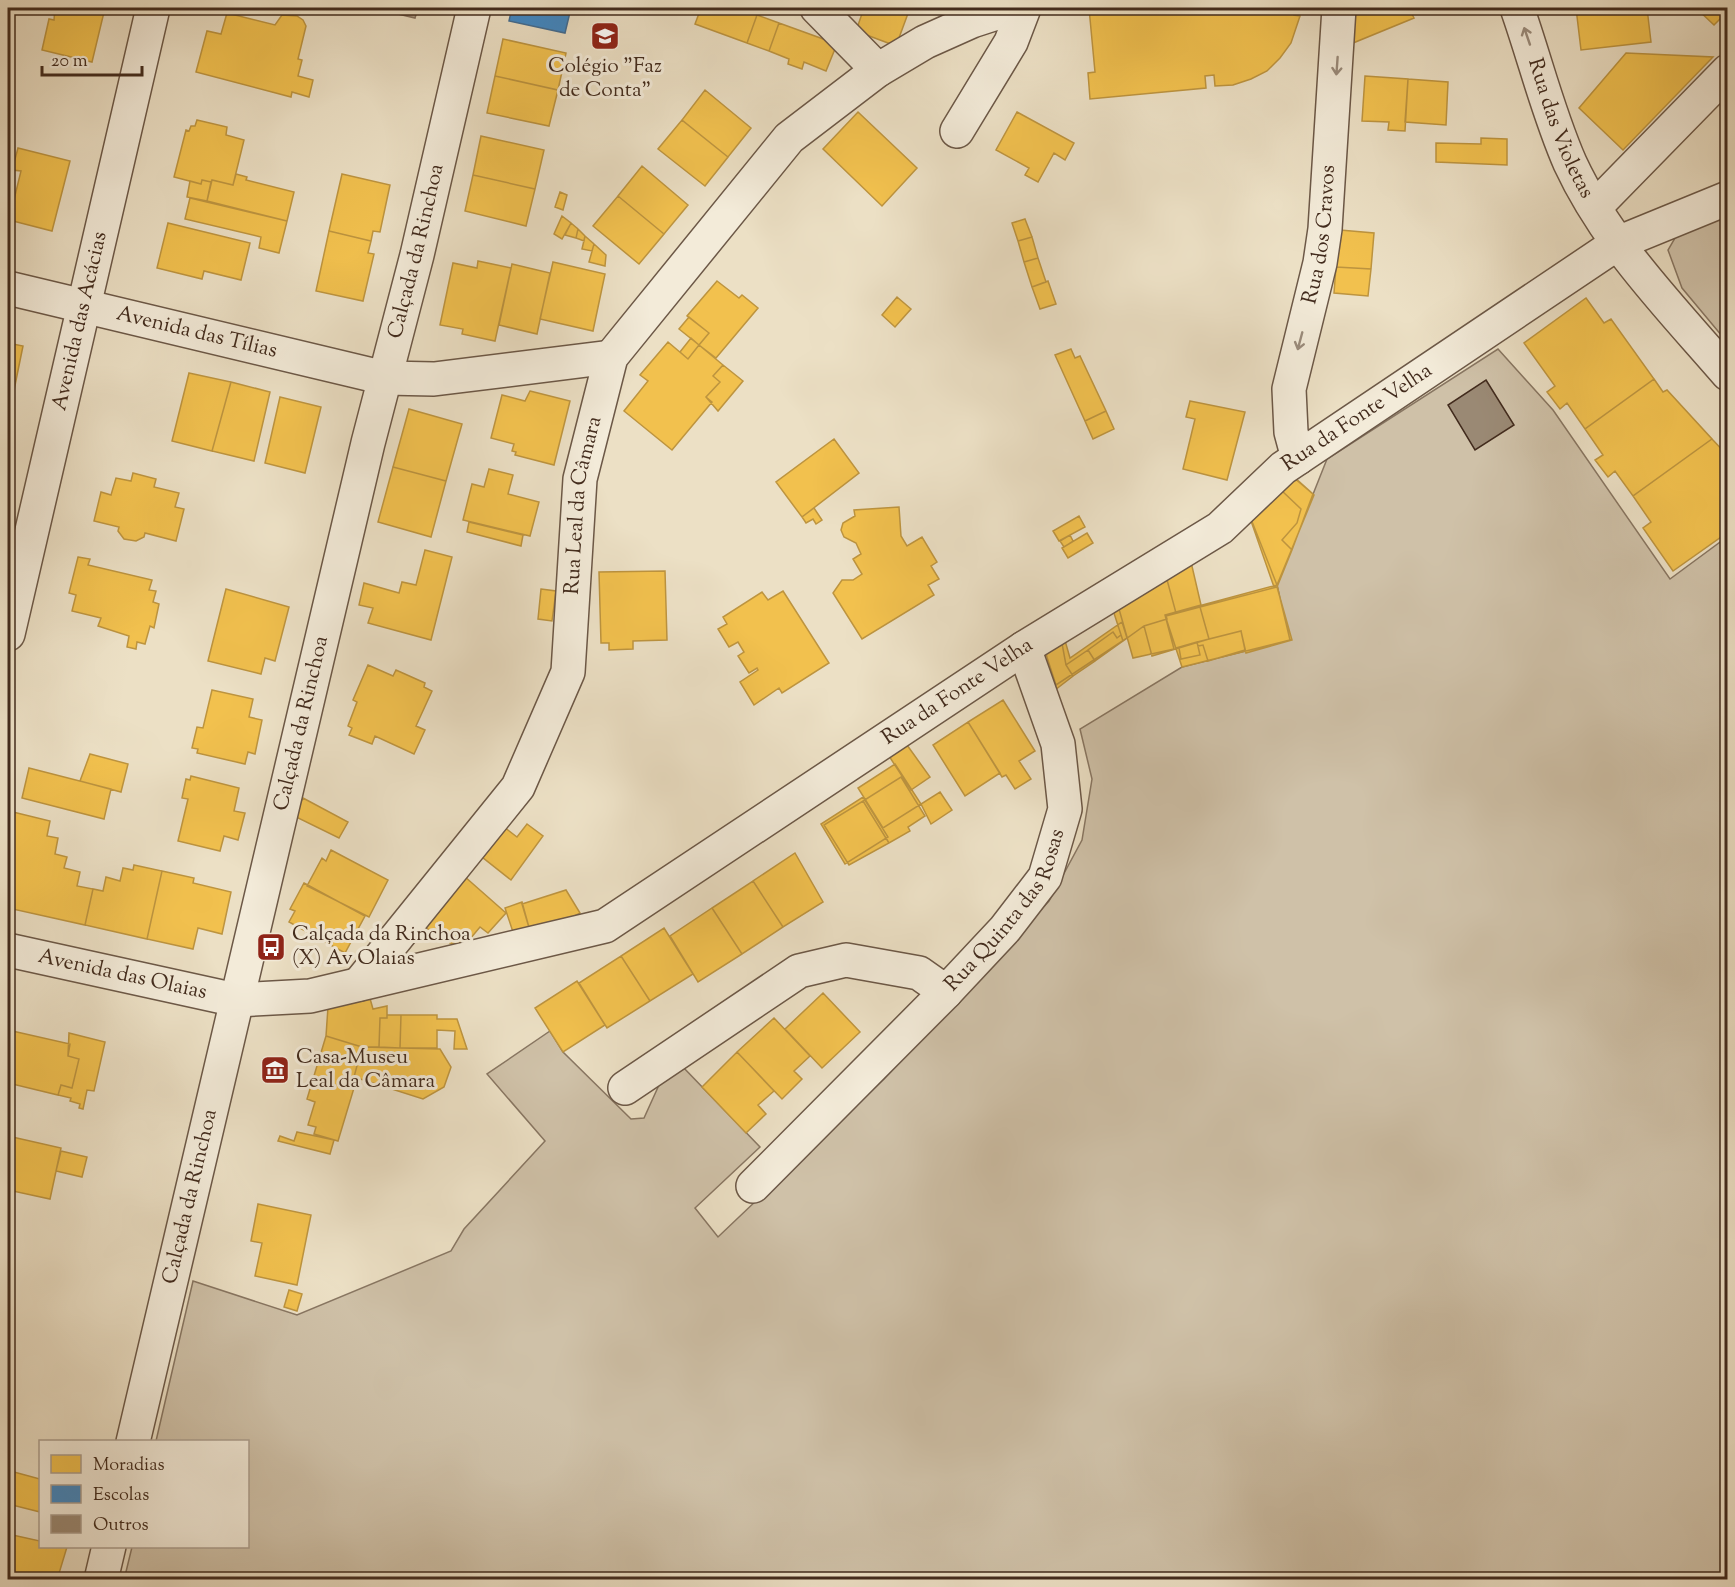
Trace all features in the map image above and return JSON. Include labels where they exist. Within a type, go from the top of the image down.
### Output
[{"type":"street","name":"Avenida das Acácias","points":[[8,634],[153,8]]},
{"type":"street","name":"Calçada da Rinchoa","points":[[133,1440],[236,1000],[385,378],[417,255],[474,8]]},
{"type":"street","points":[[817,8],[878,70]]},
{"type":"street","name":"Rua Leal da Câmara","points":[[359,984],[518,787],[568,672],[580,479],[611,357],[789,138],[878,70],[925,42],[972,21],[1012,8]]},
{"type":"street","points":[[957,131],[1011,42],[1024,8]]},
{"type":"street","name":"Rua dos Cravos","points":[[1298,458],[1291,432],[1289,389],[1320,264],[1325,229],[1339,8]]},
{"type":"street","name":"Rua das Violetas","points":[[1517,8],[1570,162],[1595,207],[1618,243],[1728,374]]},
{"type":"street","points":[[1595,207],[1728,71]]},
{"type":"street","name":"Rua da Fonte Velha","points":[[236,1000],[310,996],[605,926],[1024,648],[1220,528],[1283,468],[1618,243],[1728,198]]},
{"type":"street","name":"Avenida das Tílias","points":[[8,288],[385,378],[434,379],[611,357]]},
{"type":"street","name":"Rua Quinta das Rosas","points":[[625,1088],[798,971],[846,960],[919,973],[946,992],[1005,929],[1045,877],[1065,810],[1058,744],[1024,648]]},
{"type":"street","name":"Avenida das Olaias","points":[[8,951],[236,1000]]},
{"type":"street","points":[[753,1186],[946,992]]},
{"type":"street","points":[[101,1580],[109,1548]]},
{"type":"shaded area","points":[[373,8],[418,8],[415,18]]},
{"type":"shaded area","points":[[1727,214],[1727,342],[1682,288],[1668,250],[1679,231]]},
{"type":"shaded area","points":[[1498,349],[1553,410],[1670,579],[1727,537],[1727,1579],[124,1580],[132,1548],[249,1548],[249,1440],[156,1440],[193,1281],[297,1315],[451,1251],[464,1229],[545,1141],[487,1074],[550,1031],[563,1052],[631,1119],[644,1118],[664,1074],[680,1064],[760,1147],[695,1208],[718,1237],[884,1079],[1049,901],[1082,840],[1092,779],[1080,729],[1182,667],[1289,640],[1277,585],[1327,459]]},
{"type":"building: Moradias","points":[[55,8],[105,8],[92,62],[42,50],[49,19],[54,20]]},
{"type":"building: Moradias","points":[[701,8],[737,8],[757,15],[747,43],[695,24]]},
{"type":"building: Moradias","points":[[864,8],[910,8],[896,46],[856,31]]},
{"type":"building: Moradias","points":[[1089,8],[1125,8],[1125,12],[1175,8],[1294,8],[1294,15],[1300,16],[1291,43],[1280,58],[1267,71],[1251,79],[1233,85],[1215,86],[1214,75],[1205,76],[1206,88],[1090,99],[1088,73],[1095,72]]},
{"type":"building: Moradias","points":[[1354,8],[1409,8],[1414,18],[1353,43]]},
{"type":"building: Moradias","points":[[1576,8],[1647,8],[1651,42],[1581,50]]},
{"type":"building: Moradias","points":[[1696,8],[1728,8],[1728,11],[1714,25]]},
{"type":"building: Moradias","points":[[227,13],[275,25],[282,15],[297,16],[303,20],[306,26],[298,59],[302,60],[298,76],[313,80],[309,97],[292,92],[291,97],[196,72],[207,31],[221,34]]},
{"type":"building: Moradias","points":[[757,15],[779,23],[769,51],[747,43]]},
{"type":"building: Moradias","points":[[779,23],[837,44],[826,71],[804,62],[802,69],[788,64],[789,59],[769,51]]},
{"type":"building: Moradias","points":[[503,39],[566,53],[558,90],[495,76]]},
{"type":"building: Moradias","points":[[1626,53],[1713,57],[1623,150],[1579,108]]},
{"type":"building: Moradias","points":[[495,76],[558,90],[549,126],[487,113]]},
{"type":"building: Moradias","points":[[1365,76],[1408,79],[1405,131],[1388,130],[1389,122],[1362,121]]},
{"type":"building: Moradias","points":[[1408,79],[1448,82],[1446,125],[1405,122]]},
{"type":"building: Moradias","points":[[705,90],[751,128],[728,157],[682,120]]},
{"type":"building: Moradias","points":[[858,112],[917,168],[882,206],[823,149]]},
{"type":"building: Moradias","points":[[1017,112],[1074,143],[1065,160],[1054,153],[1038,182],[1025,175],[1029,168],[996,150]]},
{"type":"building: Moradias","points":[[197,120],[227,127],[226,135],[244,140],[233,185],[212,180],[211,182],[202,180],[201,184],[174,177],[186,130],[189,131],[191,126],[195,126]]},
{"type":"building: Moradias","points":[[682,120],[728,157],[705,186],[658,149]]},
{"type":"building: Moradias","points":[[481,136],[544,150],[535,189],[473,175]]},
{"type":"building: Moradias","points":[[1481,138],[1507,139],[1507,165],[1436,162],[1436,143],[1481,144]]},
{"type":"building: Moradias","points":[[18,148],[70,161],[52,231],[9,220],[21,171],[12,170]]},
{"type":"building: Moradias","points":[[642,166],[688,205],[664,234],[618,196]]},
{"type":"building: Moradias","points":[[236,174],[247,177],[246,180],[294,192],[287,221],[207,201],[212,180],[233,185]]},
{"type":"building: Moradias","points":[[342,174],[390,185],[380,232],[373,231],[371,241],[329,231]]},
{"type":"building: Moradias","points":[[473,175],[535,189],[526,226],[465,211]]},
{"type":"building: Moradias","points":[[202,180],[211,182],[207,201],[187,197],[190,181],[201,184]]},
{"type":"building: Moradias","points":[[560,192],[567,195],[563,210],[555,207]]},
{"type":"building: Moradias","points":[[618,196],[664,234],[639,264],[593,226]]},
{"type":"building: Moradias","points":[[190,198],[287,221],[279,253],[259,248],[261,237],[185,219]]},
{"type":"building: Moradias","points":[[562,216],[571,223],[562,239],[554,234]]},
{"type":"building: Moradias","points":[[1025,219],[1032,237],[1018,241],[1012,223]]},
{"type":"building: Moradias","points":[[168,223],[250,243],[241,280],[204,271],[202,279],[157,268]]},
{"type":"building: Moradias","points":[[571,223],[578,229],[576,238],[565,235]]},
{"type":"building: Moradias","points":[[578,229],[585,236],[584,241],[576,238]]},
{"type":"building: Moradias","points":[[1340,230],[1374,233],[1371,269],[1336,267]]},
{"type":"building: Moradias","points":[[329,231],[371,241],[368,253],[374,254],[363,301],[316,291]]},
{"type":"building: Moradias","points":[[585,236],[594,244],[592,251],[582,249]]},
{"type":"building: Moradias","points":[[1032,237],[1038,258],[1024,262],[1018,241]]},
{"type":"building: Moradias","points":[[594,244],[606,255],[605,266],[589,262]]},
{"type":"building: Moradias","points":[[1038,258],[1046,282],[1032,287],[1024,262]]},
{"type":"building: Moradias","points":[[478,261],[511,268],[495,341],[462,334],[463,329],[440,325],[453,263],[477,268]]},
{"type":"building: Moradias","points":[[553,262],[605,274],[593,331],[540,319]]},
{"type":"building: Moradias","points":[[512,264],[550,273],[537,334],[499,325]]},
{"type":"building: Moradias","points":[[1336,267],[1371,269],[1368,296],[1334,293]]},
{"type":"building: Moradias","points":[[717,281],[739,298],[742,295],[758,308],[716,358],[699,345],[709,333],[687,316]]},
{"type":"building: Moradias","points":[[1048,281],[1056,304],[1040,309],[1032,287]]},
{"type":"building: Moradias","points":[[897,297],[911,309],[895,327],[882,315]]},
{"type":"building: Moradias","points":[[1586,298],[1604,323],[1611,319],[1654,379],[1585,429],[1567,403],[1560,409],[1547,392],[1555,386],[1524,343]]},
{"type":"building: Moradias","points":[[689,317],[709,333],[699,345],[679,329]]},
{"type":"building: Moradias","points":[[691,338],[699,345],[688,359],[680,352]]},
{"type":"building: Moradias","points":[[668,342],[688,359],[699,345],[723,365],[713,376],[720,382],[706,397],[712,402],[672,450],[624,411],[648,381],[640,375]]},
{"type":"building: Moradias","points":[[8,343],[23,346],[12,400],[8,399]]},
{"type":"building: Moradias","points":[[1071,349],[1075,358],[1080,356],[1106,411],[1085,421],[1055,355]]},
{"type":"building: Moradias","points":[[723,365],[743,381],[718,411],[706,397],[720,382],[713,376]]},
{"type":"building: Moradias","points":[[189,373],[231,382],[212,451],[172,441]]},
{"type":"building: Moradias","points":[[1654,379],[1663,392],[1667,390],[1712,439],[1633,496],[1615,471],[1608,477],[1595,460],[1603,455],[1585,429]]},
{"type":"building: Moradias","points":[[231,382],[270,392],[254,461],[212,451]]},
{"type":"building: Moradias","points":[[530,391],[570,401],[554,465],[515,455],[516,452],[512,451],[514,444],[491,438],[502,395],[525,401]]},
{"type":"building: Moradias","points":[[280,397],[321,407],[305,473],[265,463]]},
{"type":"building: Moradias","points":[[1190,401],[1245,412],[1227,480],[1183,469],[1195,419],[1186,417]]},
{"type":"building: Moradias","points":[[409,409],[462,424],[446,481],[393,467]]},
{"type":"building: Moradias","points":[[1106,411],[1114,429],[1093,439],[1085,421]]},
{"type":"building: Moradias","points":[[834,439],[859,473],[802,517],[776,482]]},
{"type":"building: Moradias","points":[[1712,439],[1728,456],[1728,532],[1673,571],[1643,528],[1651,522],[1633,496]]},
{"type":"building: Moradias","points":[[393,467],[446,481],[431,537],[378,522]]},
{"type":"building: Moradias","points":[[489,469],[513,475],[508,494],[539,502],[530,536],[463,520],[472,484],[484,487]]},
{"type":"building: Moradias","points":[[133,473],[156,479],[154,487],[179,493],[175,507],[184,509],[176,541],[145,533],[144,537],[136,541],[124,539],[118,531],[119,527],[94,521],[101,492],[111,495],[116,478],[131,481]]},
{"type":"building: Moradias","points":[[1293,476],[1313,494],[1292,550],[1282,540],[1297,523],[1301,509],[1280,489]]},
{"type":"building: Moradias","points":[[1293,477],[1314,495],[1277,585],[1251,519]]},
{"type":"building: Moradias","points":[[1280,489],[1301,509],[1297,523],[1282,540],[1292,550],[1277,587],[1274,587],[1251,521]]},
{"type":"building: Moradias","points":[[899,507],[901,536],[907,546],[922,537],[937,562],[931,566],[939,579],[928,585],[934,595],[862,639],[833,593],[842,580],[853,580],[862,574],[853,559],[861,554],[856,543],[844,537],[841,530],[843,523],[855,516],[854,510]]},
{"type":"building: Moradias","points":[[814,508],[822,520],[816,524],[813,519],[806,523],[802,517]]},
{"type":"building: Moradias","points":[[1079,516],[1085,527],[1059,541],[1053,531]]},
{"type":"building: Moradias","points":[[469,522],[523,535],[521,546],[467,532]]},
{"type":"building: Moradias","points":[[1087,533],[1093,543],[1068,558],[1062,548]]},
{"type":"building: Moradias","points":[[1070,535],[1073,541],[1064,547],[1060,541]]},
{"type":"building: Moradias","points":[[425,550],[452,557],[431,640],[368,623],[373,608],[359,605],[364,583],[399,593],[402,582],[416,585]]},
{"type":"building: Moradias","points":[[78,557],[90,559],[88,565],[152,580],[149,590],[156,591],[153,602],[159,604],[154,628],[150,626],[145,644],[137,642],[136,649],[127,647],[129,636],[98,626],[101,618],[72,611],[76,595],[69,593]]},
{"type":"building: Moradias","points":[[1191,562],[1201,605],[1165,615],[1174,649],[1133,658],[1117,602]]},
{"type":"building: Moradias","points":[[665,571],[667,640],[633,641],[633,649],[609,650],[609,643],[601,643],[599,572]]},
{"type":"building: Moradias","points":[[1166,576],[1176,613],[1166,616],[1167,619],[1144,626],[1123,641],[1111,604]]},
{"type":"building: Moradias","points":[[1277,585],[1290,640],[1182,667],[1165,615]]},
{"type":"building: Moradias","points":[[1277,587],[1292,640],[1246,653],[1241,631],[1209,639],[1200,607]]},
{"type":"building: Moradias","points":[[226,589],[289,607],[275,661],[265,658],[261,674],[208,661]]},
{"type":"building: Moradias","points":[[541,589],[556,591],[552,621],[538,619]]},
{"type":"building: Moradias","points":[[783,591],[829,663],[782,693],[779,688],[754,705],[740,682],[758,670],[757,668],[749,673],[738,656],[744,652],[738,642],[729,647],[718,629],[727,624],[723,617],[762,592],[768,600]]},
{"type":"building: Moradias","points":[[1200,607],[1209,639],[1152,656],[1144,626],[1167,619],[1166,616]]},
{"type":"building: Moradias","points":[[1122,622],[1127,638],[1056,685],[1044,648],[1064,637],[1070,658]]},
{"type":"building: Moradias","points":[[1241,631],[1245,650],[1208,661],[1203,645],[1198,646],[1197,642]]},
{"type":"building: Moradias","points":[[1113,632],[1117,638],[1121,635],[1123,641],[1095,661],[1088,650]]},
{"type":"building: Moradias","points":[[1061,638],[1066,665],[1073,676],[1055,690],[1045,649]]},
{"type":"building: Moradias","points":[[1197,642],[1200,655],[1181,659],[1179,648],[1176,648]]},
{"type":"building: Moradias","points":[[1088,650],[1095,661],[1073,676],[1066,665]]},
{"type":"building: Moradias","points":[[368,665],[393,676],[396,670],[425,683],[424,687],[432,691],[416,726],[425,730],[414,754],[375,736],[372,744],[349,735],[352,728],[348,726],[357,702],[353,700]]},
{"type":"building: Moradias","points":[[212,690],[253,699],[249,717],[262,720],[255,754],[248,752],[245,764],[197,753],[198,749],[192,748],[197,727],[203,728]]},
{"type":"building: Moradias","points":[[1003,700],[1035,751],[1019,761],[1031,779],[1015,789],[1006,775],[1002,777],[968,722]]},
{"type":"building: Moradias","points":[[968,722],[1000,773],[965,796],[933,745]]},
{"type":"building: Moradias","points":[[907,745],[930,777],[911,790],[889,756]]},
{"type":"building: Moradias","points":[[90,754],[128,764],[121,792],[80,781]]},
{"type":"building: Moradias","points":[[895,764],[921,804],[883,828],[858,788]]},
{"type":"building: Moradias","points":[[29,768],[111,789],[104,819],[22,798]]},
{"type":"building: Moradias","points":[[191,776],[239,788],[234,811],[245,813],[238,840],[224,836],[220,851],[178,841],[188,799],[182,798],[186,779],[190,780]]},
{"type":"building: Moradias","points":[[901,777],[925,816],[908,827],[910,831],[889,843],[863,801]]},
{"type":"building: Moradias","points":[[940,792],[952,810],[931,824],[921,804]]},
{"type":"building: Moradias","points":[[863,797],[888,837],[845,864],[821,824]]},
{"type":"building: Moradias","points":[[303,798],[348,822],[339,838],[294,816]]},
{"type":"building: Moradias","points":[[863,801],[889,843],[849,865],[824,825]]},
{"type":"building: Moradias","points":[[13,812],[50,821],[47,836],[58,838],[55,854],[67,857],[64,868],[80,872],[77,886],[93,889],[85,925],[8,908],[8,837]]},
{"type":"building: Moradias","points":[[527,824],[543,836],[511,880],[482,857],[504,827],[517,837]]},
{"type":"building: Moradias","points":[[331,850],[388,880],[369,917],[307,886],[322,858],[326,861]]},
{"type":"building: Moradias","points":[[795,853],[823,902],[783,927],[753,881]]},
{"type":"building: Moradias","points":[[134,865],[162,871],[147,939],[85,925],[93,889],[103,891],[106,877],[120,881],[123,868],[133,870]]},
{"type":"building: Moradias","points":[[162,871],[194,878],[193,883],[231,892],[222,934],[198,928],[193,949],[147,939]]},
{"type":"building: Moradias","points":[[464,876],[506,913],[488,933],[480,927],[465,945],[450,943],[445,938],[442,941],[422,924]]},
{"type":"building: Moradias","points":[[753,881],[783,927],[742,954],[712,908]]},
{"type":"building: Moradias","points":[[304,883],[365,916],[345,953],[289,922],[295,911],[290,909]]},
{"type":"building: Moradias","points":[[566,890],[580,913],[564,922],[530,931],[522,904]]},
{"type":"building: Moradias","points":[[522,902],[530,931],[514,935],[505,908]]},
{"type":"building: Moradias","points":[[712,908],[742,954],[698,982],[670,936]]},
{"type":"building: Moradias","points":[[664,928],[693,974],[650,1001],[621,956]]},
{"type":"building: Moradias","points":[[621,956],[650,1001],[607,1028],[579,983]]},
{"type":"building: Moradias","points":[[577,981],[605,1025],[563,1052],[535,1008]]},
{"type":"building: Moradias","points":[[823,993],[860,1032],[822,1068],[785,1029]]},
{"type":"building: Moradias","points":[[369,995],[373,1009],[387,1006],[387,1018],[380,1018],[379,1047],[362,1047],[326,1036],[328,1007]]},
{"type":"building: Moradias","points":[[387,1015],[401,1015],[400,1048],[379,1047],[380,1018],[387,1018]]},
{"type":"building: Moradias","points":[[401,1015],[437,1015],[437,1019],[457,1019],[467,1049],[454,1049],[455,1031],[437,1030],[437,1048],[400,1048]]},
{"type":"building: Moradias","points":[[774,1018],[810,1056],[794,1071],[802,1079],[782,1099],[737,1052]]},
{"type":"building: Moradias","points":[[8,1030],[70,1044],[68,1056],[79,1059],[72,1088],[61,1085],[58,1095],[8,1083]]},
{"type":"building: Moradias","points":[[69,1033],[105,1042],[94,1091],[87,1090],[83,1109],[79,1108],[80,1104],[70,1101],[71,1098],[58,1095],[61,1085],[72,1088],[79,1059],[68,1056]]},
{"type":"building: Moradias","points":[[326,1036],[362,1047],[354,1077],[357,1078],[338,1141],[314,1134],[316,1127],[308,1125],[315,1102],[307,1099]]},
{"type":"building: Moradias","points":[[362,1047],[440,1049],[451,1067],[444,1087],[423,1099],[354,1077]]},
{"type":"building: Moradias","points":[[737,1052],[774,1091],[758,1105],[766,1114],[746,1133],[702,1087]]},
{"type":"building: Moradias","points":[[297,1132],[334,1140],[330,1154],[278,1141],[280,1136],[294,1141]]},
{"type":"building: Moradias","points":[[8,1136],[61,1148],[50,1199],[8,1190]]},
{"type":"building: Moradias","points":[[61,1151],[87,1157],[82,1177],[56,1171]]},
{"type":"building: Moradias","points":[[258,1204],[311,1215],[297,1285],[255,1276],[262,1243],[251,1241]]},
{"type":"building: Moradias","points":[[289,1290],[302,1294],[297,1311],[284,1307]]},
{"type":"building: Moradias","points":[[14,1472],[39,1479],[39,1512],[8,1504]]},
{"type":"building: Moradias","points":[[8,1534],[39,1541],[39,1548],[67,1548],[57,1580],[8,1580]]},
{"type":"building: Escolas","points":[[512,8],[571,8],[565,33],[509,21]]},
{"type":"building: Outros","points":[[1486,380],[1514,425],[1475,450],[1448,405]]},
{"type":"place","name":"Colégio \"Faz de Conta\"","points":[[605,36]]},
{"type":"place","name":"Calçada da Rinchoa (X) Av Olaias","points":[[271,947]]},
{"type":"place","name":"Casa-Museu Leal da Câmara","points":[[275,1070]]}]
